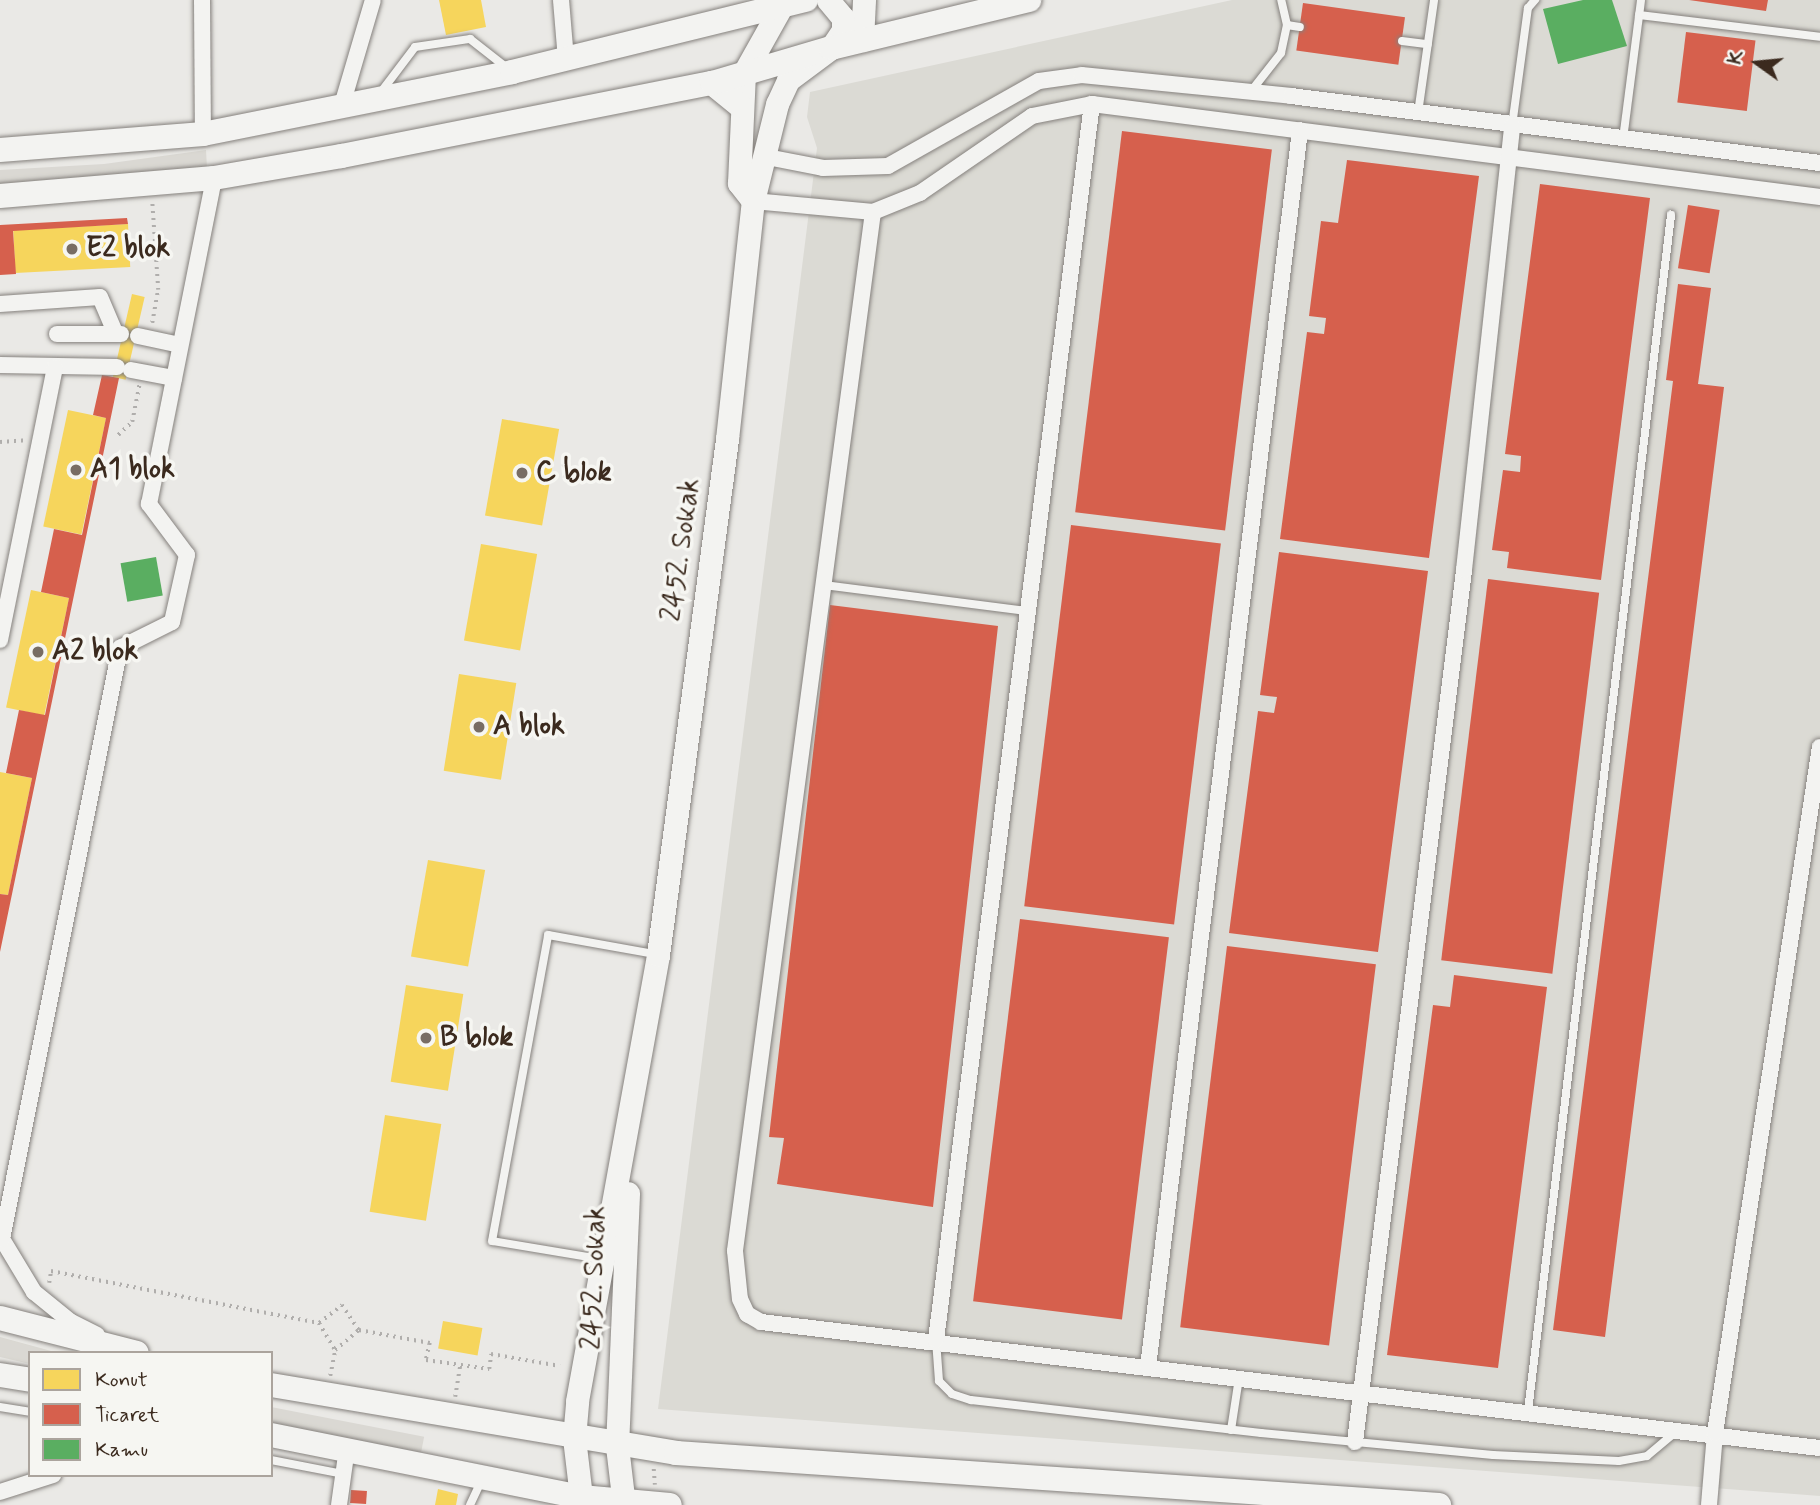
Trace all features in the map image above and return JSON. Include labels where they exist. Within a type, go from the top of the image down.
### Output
[{"type":"main road","points":[[0,150],[203,134],[512,72],[806,0]]},
{"type":"main road","points":[[828,0],[843,18],[843,30],[831,48]]},
{"type":"main road","points":[[862,40],[864,0]]},
{"type":"main road","points":[[0,197],[214,178],[712,83],[831,48],[1029,0]]},
{"type":"main road","points":[[753,201],[738,183],[740,106],[744,73],[781,7]]},
{"type":"main road","name":"2452. Sokak","points":[[582,1501],[573,1438],[658,955],[727,439],[753,201],[767,157],[777,104],[788,80],[831,48]]},
{"type":"main road","points":[[712,83],[740,106]]},
{"type":"main road","name":"2452. Sokak","points":[[624,1503],[617,1446],[631,1113]]},
{"type":"main road","points":[[0,1318],[129,1351]]},
{"type":"main road","points":[[0,1375],[28,1380]]},
{"type":"main road","points":[[273,1385],[617,1446],[1439,1505]]},
{"type":"main road","points":[[273,1434],[484,1475],[582,1501],[670,1505]]},
{"type":"main road","points":[[484,1475],[529,1505]]},
{"type":"street","points":[[202,0],[203,134]]},
{"type":"street","points":[[342,106],[373,0]]},
{"type":"street","points":[[561,0],[566,59]]},
{"type":"street","points":[[767,157],[823,168],[888,166],[1039,81],[1082,75],[1251,92],[1820,163]]},
{"type":"street","points":[[936,1340],[1092,104]]},
{"type":"street","points":[[753,201],[873,212],[920,193],[1032,116],[1092,104],[1820,197]]},
{"type":"street","points":[[1355,1442],[1464,570],[1512,126]]},
{"type":"street","points":[[1148,1367],[1300,130]]},
{"type":"street","points":[[131,1351],[71,1322],[34,1292],[1,1239],[120,648],[172,622],[187,555],[149,504],[214,178]]},
{"type":"street","points":[[873,212],[735,1251],[740,1299],[747,1314],[761,1322],[936,1340],[1715,1433],[1820,1448]]},
{"type":"street","points":[[0,304],[100,297],[131,335]]},
{"type":"street","points":[[57,334],[131,335],[180,345]]},
{"type":"street","points":[[0,365],[130,369],[174,378]]},
{"type":"street","points":[[1,629],[55,368]]},
{"type":"street","points":[[1709,1505],[1715,1433],[1820,747]]},
{"type":"street","points":[[339,1505],[347,1448]]},
{"type":"street","points":[[0,1492],[47,1477]]},
{"type":"street","points":[[0,1497],[3,1505]]},
{"type":"lane","points":[[1251,92],[1281,53],[1287,25],[1281,0]]},
{"type":"lane","points":[[1418,113],[1434,0]]},
{"type":"lane","points":[[1512,126],[1528,8],[1535,0]]},
{"type":"lane","points":[[1622,140],[1641,0]]},
{"type":"lane","points":[[1639,15],[1820,37]]},
{"type":"lane","points":[[1287,25],[1300,27]]},
{"type":"lane","points":[[376,99],[415,47],[470,39],[512,72]]},
{"type":"lane","points":[[1402,41],[1427,44]]},
{"type":"lane","points":[[1528,1411],[1671,215]]},
{"type":"lane","points":[[824,585],[1028,611]]},
{"type":"lane","points":[[604,1259],[492,1241],[548,935],[658,955]]},
{"type":"lane","points":[[936,1340],[935,1373],[944,1388],[961,1398],[1355,1442],[1619,1461],[1647,1456],[1679,1429]]},
{"type":"lane","points":[[1230,1430],[1239,1377]]},
{"type":"lane","points":[[0,1406],[28,1412]]},
{"type":"lane","points":[[273,1460],[343,1474]]},
{"type":"lane","points":[[470,1505],[484,1475]]},
{"type":"path","points":[[131,335],[158,290],[151,196]]},
{"type":"path","points":[[118,435],[132,422],[130,369]]},
{"type":"path","points":[[0,442],[40,439]]},
{"type":"path","points":[[48,1289],[51,1271],[319,1323],[335,1350]]},
{"type":"path","points":[[319,1323],[342,1304],[359,1330],[430,1343],[426,1360],[489,1369],[491,1354],[560,1366]]},
{"type":"path","points":[[329,1380],[335,1350],[359,1330]]},
{"type":"path","points":[[454,1402],[460,1364]]},
{"type":"shaded area","points":[[1232,0],[1820,0],[1820,1496],[658,1409],[817,148],[807,117],[810,92]]},
{"type":"shaded area","points":[[206,150],[207,168],[0,185],[0,170],[104,164]]},
{"type":"shaded area","points":[[0,1337],[51,1351],[28,1351],[28,1364],[0,1357]]},
{"type":"shaded area","points":[[273,1407],[424,1437],[421,1452],[273,1424]]},
{"type":"building: Konut","points":[[439,0],[481,0],[486,27],[446,35]]},
{"type":"building: Konut","name":"E2 blok","points":[[128,224],[130,267],[15,273],[13,230]]},
{"type":"building: Konut","points":[[132,294],[145,297],[126,380],[113,377]]},
{"type":"building: Konut","name":"A1 blok","points":[[68,410],[106,418],[81,535],[43,526]]},
{"type":"building: Konut","name":"C blok","points":[[502,419],[559,429],[542,526],[485,516]]},
{"type":"building: Konut","points":[[481,544],[537,554],[520,650],[464,641]]},
{"type":"building: Konut","name":"A2 blok","points":[[31,590],[69,598],[44,715],[6,707]]},
{"type":"building: Konut","name":"A blok","points":[[459,674],[516,683],[501,780],[444,771]]},
{"type":"building: Konut","points":[[0,772],[32,778],[8,895],[0,894]]},
{"type":"building: Konut","points":[[428,860],[485,870],[468,967],[411,957]]},
{"type":"building: Konut","name":"B blok","points":[[406,985],[463,994],[448,1091],[391,1082]]},
{"type":"building: Konut","points":[[385,1115],[441,1124],[426,1221],[370,1212]]},
{"type":"building: Konut","points":[[443,1321],[482,1328],[478,1356],[438,1349]]},
{"type":"building: Konut","points":[[438,1489],[458,1494],[456,1505],[435,1505]]},
{"type":"building: Ticaret","points":[[1689,0],[1768,0],[1766,11]]},
{"type":"building: Ticaret","points":[[1303,3],[1405,17],[1398,65],[1296,51]]},
{"type":"building: Ticaret","points":[[1686,32],[1755,41],[1747,111],[1677,102]]},
{"type":"building: Ticaret","points":[[1122,131],[1272,149],[1225,531],[1075,512]]},
{"type":"building: Ticaret","points":[[1347,160],[1479,176],[1429,558],[1280,539],[1307,332],[1324,334],[1326,318],[1309,316],[1321,221],[1338,223]]},
{"type":"building: Ticaret","points":[[1540,184],[1650,198],[1601,580],[1507,568],[1509,552],[1492,550],[1503,470],[1520,472],[1521,456],[1505,454]]},
{"type":"building: Ticaret","points":[[1688,205],[1720,210],[1710,273],[1678,268]]},
{"type":"building: Ticaret","points":[[127,218],[128,224],[13,231],[16,274],[0,275],[0,225]]},
{"type":"building: Ticaret","points":[[1678,284],[1711,288],[1698,384],[1724,387],[1605,1337],[1553,1330],[1673,381],[1666,380]]},
{"type":"building: Ticaret","points":[[102,375],[119,378],[0,952],[0,894],[8,895],[32,778],[6,773],[19,710],[45,715],[69,598],[41,592],[54,529],[82,535],[106,418],[93,415]]},
{"type":"building: Ticaret","points":[[1071,525],[1221,543],[1174,925],[1024,906]]},
{"type":"building: Ticaret","points":[[1279,552],[1428,571],[1378,952],[1229,933],[1258,711],[1274,713],[1277,697],[1260,695]]},
{"type":"building: Ticaret","points":[[1488,579],[1599,593],[1552,974],[1441,960]]},
{"type":"building: Ticaret","points":[[830,605],[998,626],[933,1207],[777,1184],[784,1138],[769,1137]]},
{"type":"building: Ticaret","points":[[1020,919],[1169,937],[1122,1319],[973,1301]]},
{"type":"building: Ticaret","points":[[1227,946],[1376,964],[1329,1345],[1180,1327]]},
{"type":"building: Ticaret","points":[[1454,975],[1547,987],[1498,1368],[1387,1355],[1433,1005],[1450,1007]]},
{"type":"building: Ticaret","points":[[351,1490],[367,1491],[366,1504],[350,1503]]},
{"type":"building: Kamu","points":[[1583,0],[1612,0],[1627,46],[1558,64],[1543,9]]},
{"type":"building: Kamu","points":[[156,557],[163,595],[127,602],[121,563]]},
{"type":"place","name":"E2 blok","points":[[72,249]]},
{"type":"place","name":"A1 blok","points":[[76,470]]},
{"type":"place","name":"C blok","points":[[522,473]]},
{"type":"place","name":"A2 blok","points":[[38,652]]},
{"type":"place","name":"A blok","points":[[479,727]]},
{"type":"place","name":"B blok","points":[[426,1038]]}]
